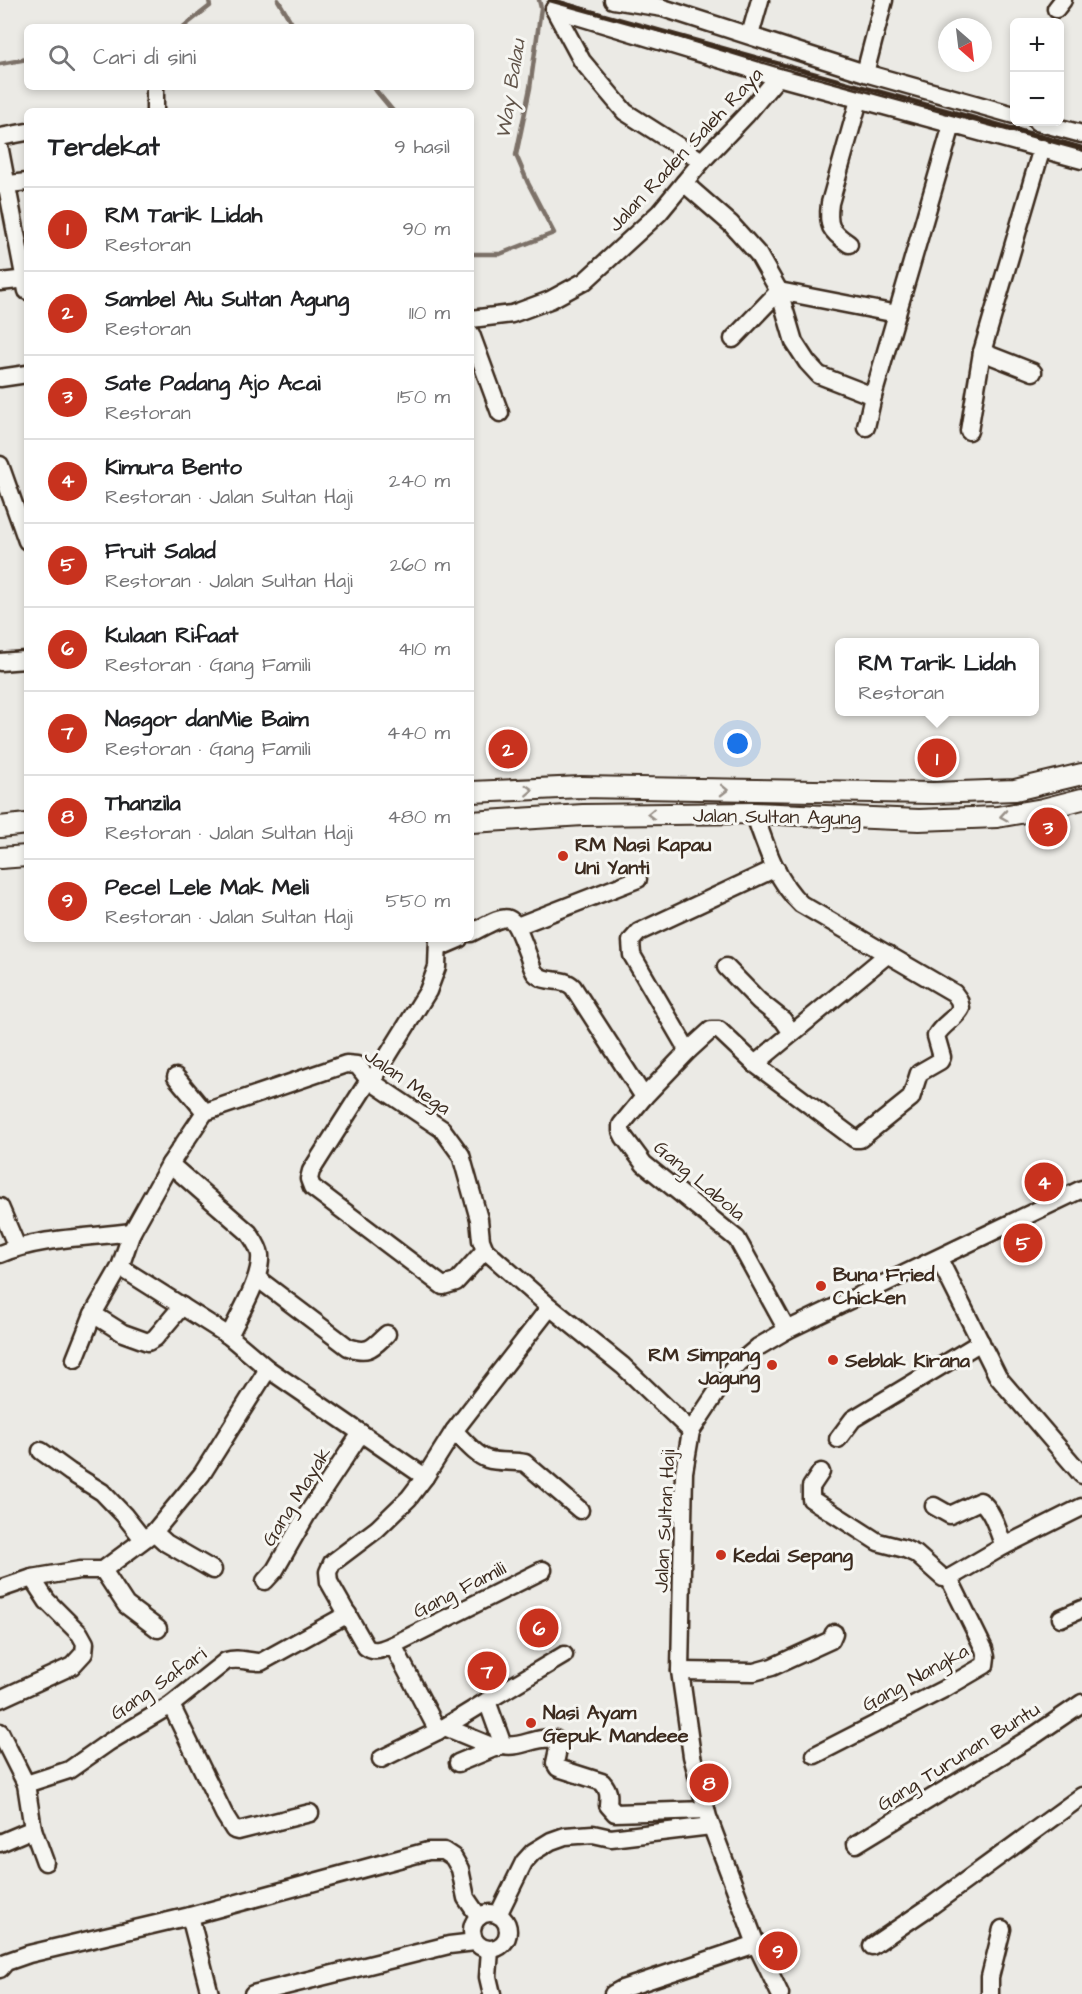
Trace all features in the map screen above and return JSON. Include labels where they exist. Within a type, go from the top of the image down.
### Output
[{"type":"main road","name":"Jalan Sultan Agung","points":[[474,792],[581,788],[945,793],[1015,790],[1082,774]]},
{"type":"main road","points":[[581,788],[583,814]]},
{"type":"main road","name":"Jalan Sultan Agung","points":[[474,822],[583,814],[754,813],[919,820],[997,817],[1082,799]]},
{"type":"main road","points":[[0,827],[24,824]]},
{"type":"main road","points":[[0,858],[24,856]]},
{"type":"street","points":[[613,0],[664,4],[865,73],[1010,114]]},
{"type":"street","points":[[750,35],[760,0]]},
{"type":"street","points":[[865,73],[884,0]]},
{"type":"street","points":[[702,161],[625,112],[582,61],[554,9],[778,77]]},
{"type":"street","name":"Jalan Raden Saleh Raya","points":[[474,319],[512,314],[550,300],[585,281],[659,213],[702,161],[778,77],[1082,160]]},
{"type":"street","points":[[154,108],[155,90]]},
{"type":"street","points":[[849,244],[836,235],[830,226],[828,217],[859,100]]},
{"type":"street","points":[[866,427],[952,125]]},
{"type":"street","points":[[1051,126],[1082,135]]},
{"type":"street","points":[[0,137],[24,133]]},
{"type":"street","points":[[969,431],[982,352],[1042,148]]},
{"type":"street","points":[[0,150],[3,185],[24,274]]},
{"type":"street","points":[[3,185],[24,182]]},
{"type":"street","points":[[684,183],[731,224],[758,254],[778,291],[794,342],[807,362],[819,375],[873,396]]},
{"type":"street","points":[[0,282],[24,283]]},
{"type":"street","points":[[778,291],[897,314]]},
{"type":"street","points":[[733,339],[778,291]]},
{"type":"street","points":[[474,342],[500,413]]},
{"type":"street","points":[[982,352],[1033,372]]},
{"type":"street","points":[[0,378],[24,374]]},
{"type":"street","points":[[0,465],[24,533]]},
{"type":"street","points":[[0,662],[24,660]]},
{"type":"street","points":[[474,931],[502,917],[510,918],[517,926],[535,973],[548,981],[563,980],[573,987],[644,1098],[711,1030],[719,1030],[755,1064],[855,1139],[864,1136],[909,1100],[919,1073],[940,1061],[942,1057],[936,1036],[941,1028],[958,1014],[961,1008],[959,1000],[954,993],[801,904],[792,895],[776,868],[754,813]]},
{"type":"street","points":[[688,1051],[632,955],[631,941],[639,932],[776,868]]},
{"type":"street","points":[[517,926],[638,879]]},
{"type":"street","points":[[438,944],[437,967],[428,991],[311,1171],[309,1179],[312,1187],[443,1286],[456,1282],[485,1250],[550,1307],[623,1366],[691,1431]]},
{"type":"street","points":[[755,1064],[888,954]]},
{"type":"street","points":[[726,967],[759,1001],[783,1020],[792,1033]]},
{"type":"street","name":"Jalan Mega","points":[[205,1112],[326,1069],[346,1064],[357,1065],[371,1081],[442,1129],[460,1155],[479,1219],[481,1240],[485,1250]]},
{"type":"street","points":[[75,1359],[93,1314],[120,1267],[132,1232],[170,1164],[205,1112],[176,1077]]},
{"type":"street","name":"Gang Labola","points":[[644,1098],[621,1125],[624,1137],[644,1164],[737,1239],[787,1330]]},
{"type":"street","points":[[170,1164],[249,1233],[260,1254],[257,1278],[229,1336]]},
{"type":"street","name":"Jalan Sultan Haji","points":[[780,1994],[756,1944],[708,1818],[692,1756],[680,1671],[684,1472],[691,1431],[732,1369],[758,1347],[787,1330],[1082,1189]]},
{"type":"street","points":[[0,1207],[17,1246]]},
{"type":"street","points":[[0,1254],[17,1246],[73,1237],[132,1232]]},
{"type":"street","points":[[939,1258],[998,1377],[1082,1475]]},
{"type":"street","points":[[120,1267],[229,1336],[268,1369],[425,1478]]},
{"type":"street","points":[[257,1278],[348,1347],[358,1350],[370,1349],[387,1334]]},
{"type":"street","points":[[93,1314],[123,1333],[148,1342],[155,1338],[182,1306]]},
{"type":"street","points":[[499,1747],[442,1729],[393,1645],[376,1651],[371,1651],[366,1647],[329,1582],[329,1567],[377,1530],[409,1498],[425,1478],[454,1431],[550,1307]]},
{"type":"street","points":[[838,1439],[853,1419],[981,1342]]},
{"type":"street","points":[[0,1589],[32,1578],[80,1570],[103,1570],[148,1535],[202,1474],[268,1369]]},
{"type":"street","points":[[454,1431],[488,1460],[525,1463],[580,1510]]},
{"type":"street","name":"Gang Mayak","points":[[265,1581],[275,1570],[361,1433]]},
{"type":"street","points":[[41,1451],[102,1492],[148,1535],[213,1570]]},
{"type":"street","points":[[821,1472],[811,1487],[811,1499],[878,1542],[916,1554],[943,1578],[949,1578],[1004,1546],[1082,1507]]},
{"type":"street","points":[[934,1506],[950,1515],[980,1501],[983,1502],[1004,1546]]},
{"type":"street","points":[[103,1570],[126,1605],[158,1629]]},
{"type":"street","name":"Gang Famili","points":[[393,1645],[543,1570]]},
{"type":"street","points":[[0,1700],[72,1666],[84,1653],[85,1642],[81,1634],[51,1605],[32,1578]]},
{"type":"street","name":"Gang Nangka","points":[[814,1755],[944,1689],[985,1665],[984,1649],[949,1578]]},
{"type":"street","points":[[1061,1618],[1082,1609]]},
{"type":"street","name":"Gang Safari","points":[[26,1784],[69,1770],[109,1742],[171,1705],[226,1661],[233,1658],[261,1662],[348,1614]]},
{"type":"street","points":[[680,1671],[754,1672],[831,1640],[834,1633]]},
{"type":"street","points":[[381,1759],[442,1729],[564,1655]]},
{"type":"street","points":[[487,1701],[499,1747]]},
{"type":"street","name":"Gang Turunan Buntu","points":[[856,1844],[1035,1735],[1082,1703]]},
{"type":"street","points":[[171,1705],[234,1830],[238,1831],[310,1813]]},
{"type":"street","points":[[0,1732],[26,1784],[33,1829],[45,1862]]},
{"type":"street","points":[[458,1763],[499,1747],[548,1738],[555,1739],[558,1749],[555,1763],[558,1768],[602,1782],[609,1793],[608,1805],[615,1813],[708,1818]]},
{"type":"street","points":[[872,1946],[1082,1796]]},
{"type":"street","points":[[498,1915],[524,1862],[533,1852],[550,1841],[565,1836],[593,1834],[610,1826],[708,1818]]},
{"type":"street","points":[[0,1843],[33,1829]]},
{"type":"street","points":[[0,1969],[6,1962],[29,1954],[190,1916],[428,1851],[444,1851],[453,1857],[460,1869],[466,1898],[479,1917]]},
{"type":"street","points":[[253,1994],[449,1945],[483,1946],[502,1945],[507,1937],[507,1924],[498,1915],[488,1913],[479,1917],[472,1930],[483,1946],[492,1994]]},
{"type":"street","points":[[190,1916],[210,1994]]},
{"type":"street","points":[[990,1994],[990,1977],[1002,1929]]},
{"type":"street","points":[[613,1994],[756,1944]]},
{"type":"waterway","name":"Way Balau","points":[[187,24],[210,6],[209,0]]},
{"type":"waterway","name":"Way Balau","points":[[278,0],[292,24]]},
{"type":"waterway","name":"Way Balau","points":[[474,254],[500,254],[554,233],[516,155],[530,88],[541,8],[539,0]]},
{"type":"waterway","name":"Way Balau","points":[[0,64],[24,60]]},
{"type":"waterway","name":"Way Balau","points":[[376,90],[390,108]]},
{"type":"railway","points":[[550,0],[1082,148]]},
{"type":"place","name":"Sambel Alu Sultan Agung","points":[[508,749]]},
{"type":"place","name":"RM Tarik Lidah","points":[[937,758]]},
{"type":"place","name":"Sate Padang Ajo Acai","points":[[1048,827]]},
{"type":"place","name":"RM Nasi Kapau Uni Yanti","points":[[563,856]]},
{"type":"place","name":"Kimura Bento","points":[[1044,1182]]},
{"type":"place","name":"Fruit Salad","points":[[1023,1243]]},
{"type":"place","name":"Buna Fried Chicken","points":[[821,1286]]},
{"type":"place","name":"Seblak Kirana","points":[[833,1360]]},
{"type":"place","name":"RM Simpang Jagung","points":[[772,1365]]},
{"type":"place","name":"Kedai Sepang","points":[[721,1555]]},
{"type":"place","name":"Kulaan Rifaat","points":[[539,1628]]},
{"type":"place","name":"Nasgor danMie Baim","points":[[487,1671]]},
{"type":"place","name":"Nasi Ayam Gepuk Mandeee","points":[[531,1723]]},
{"type":"place","name":"Thanzila","points":[[709,1783]]},
{"type":"place","name":"Pecel Lele Mak Meli","points":[[778,1951]]}]
